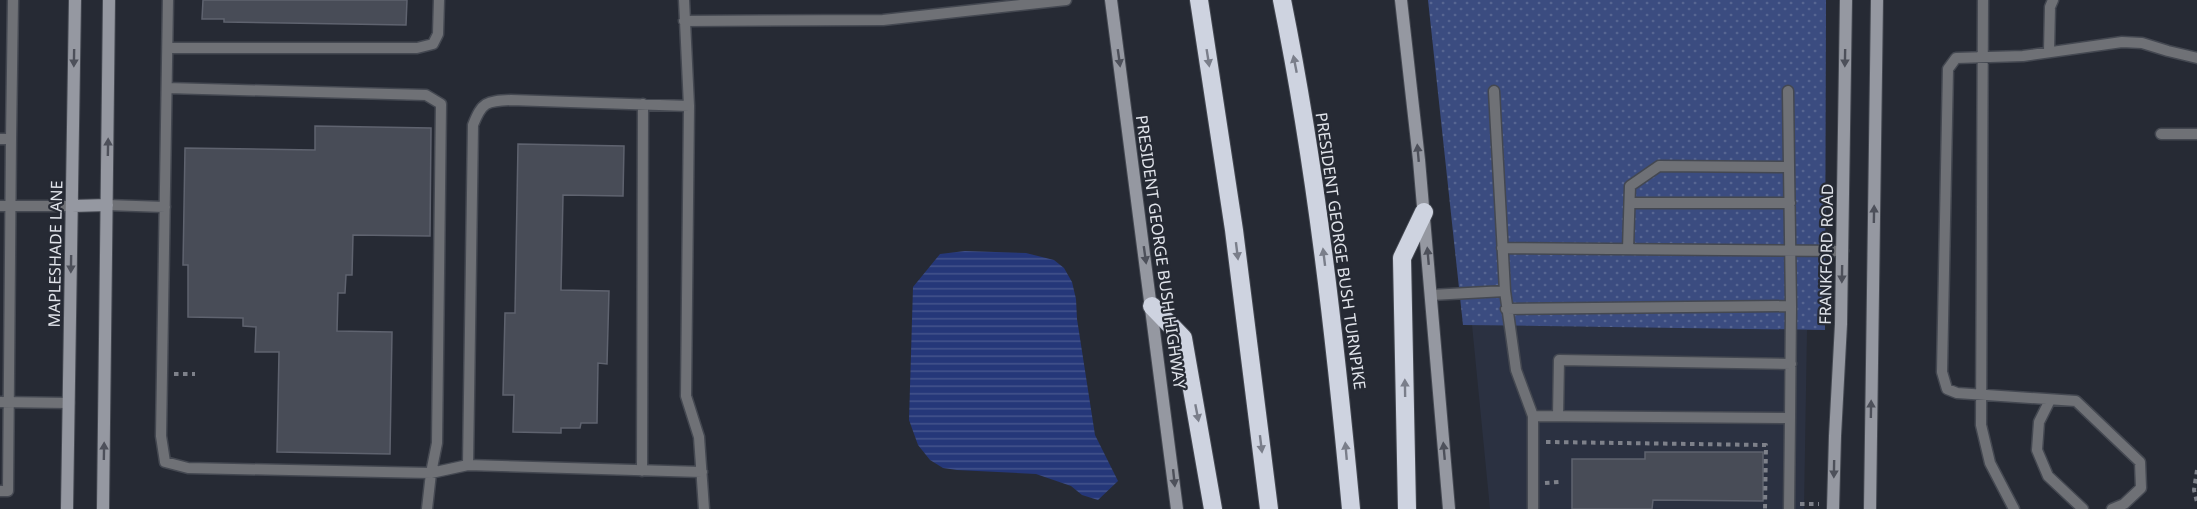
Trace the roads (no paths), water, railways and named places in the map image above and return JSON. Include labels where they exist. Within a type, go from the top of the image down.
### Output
[{"type":"highway","points":[[1199,0],[1234,230],[1269,509]]},
{"type":"highway","name":"PRESIDENT GEORGE BUSH TURNPIKE","points":[[1281,0],[1295,66],[1320,222],[1351,509]]},
{"type":"highway","points":[[1407,509],[1402,258],[1424,212]]},
{"type":"highway","points":[[1152,306],[1183,338],[1214,509]]},
{"type":"main road","name":"MAPLESHADE LANE","points":[[67,509],[75,0]]},
{"type":"main road","points":[[103,509],[109,0]]},
{"type":"main road","name":"PRESIDENT GEORGE BUSH HIGHWAY","points":[[1111,0],[1177,509]]},
{"type":"main road","points":[[1401,0],[1424,212],[1449,509]]},
{"type":"main road","name":"FRANKFORD ROAD","points":[[1833,509],[1843,251],[1846,0]]},
{"type":"main road","points":[[1870,509],[1877,0]]},
{"type":"main road","points":[[72,206],[107,205]]},
{"type":"lane","points":[[0,491],[8,491],[4,402],[5,139],[13,0]]},
{"type":"lane","points":[[168,0],[161,436],[165,462],[188,468],[431,473],[468,465],[702,472]]},
{"type":"lane","points":[[168,48],[417,48],[432,44],[438,34],[439,0]]},
{"type":"lane","points":[[684,0],[689,106],[686,396],[699,437],[704,509]]},
{"type":"lane","points":[[684,21],[883,20],[967,6],[1066,0]]},
{"type":"lane","points":[[1983,0],[1981,425],[1990,463],[2014,509]]},
{"type":"lane","points":[[2049,51],[2050,7],[2053,0]]},
{"type":"lane","points":[[2112,509],[2124,504],[2141,488],[2140,462],[2076,400],[1957,393],[1947,389],[1942,372],[1948,69],[1956,58],[2023,56],[2122,42],[2142,42],[2197,58]]},
{"type":"lane","points":[[167,88],[426,94],[441,104],[437,443],[427,509]]},
{"type":"lane","points":[[1494,91],[1506,309],[1516,370],[1533,416],[1533,509]]},
{"type":"lane","points":[[1788,91],[1791,250],[1789,509]]},
{"type":"lane","points":[[468,465],[473,125],[480,108],[491,101],[511,100],[689,106]]},
{"type":"lane","points":[[642,471],[643,104]]},
{"type":"lane","points":[[2161,134],[2197,134]]},
{"type":"lane","points":[[1628,249],[1630,186],[1659,166],[1789,167]]},
{"type":"lane","points":[[1630,203],[1790,203]]},
{"type":"lane","points":[[107,205],[165,207]]},
{"type":"lane","points":[[5,206],[72,206]]},
{"type":"lane","points":[[1502,248],[1843,251]]},
{"type":"lane","points":[[1431,295],[1504,291]]},
{"type":"lane","points":[[1506,309],[1791,306]]},
{"type":"lane","points":[[1558,416],[1559,360],[1791,364]]},
{"type":"lane","points":[[2050,400],[2039,422],[2037,450],[2048,476],[2083,509]]},
{"type":"lane","points":[[4,402],[69,403]]},
{"type":"lane","points":[[1533,416],[1790,418]]}]
